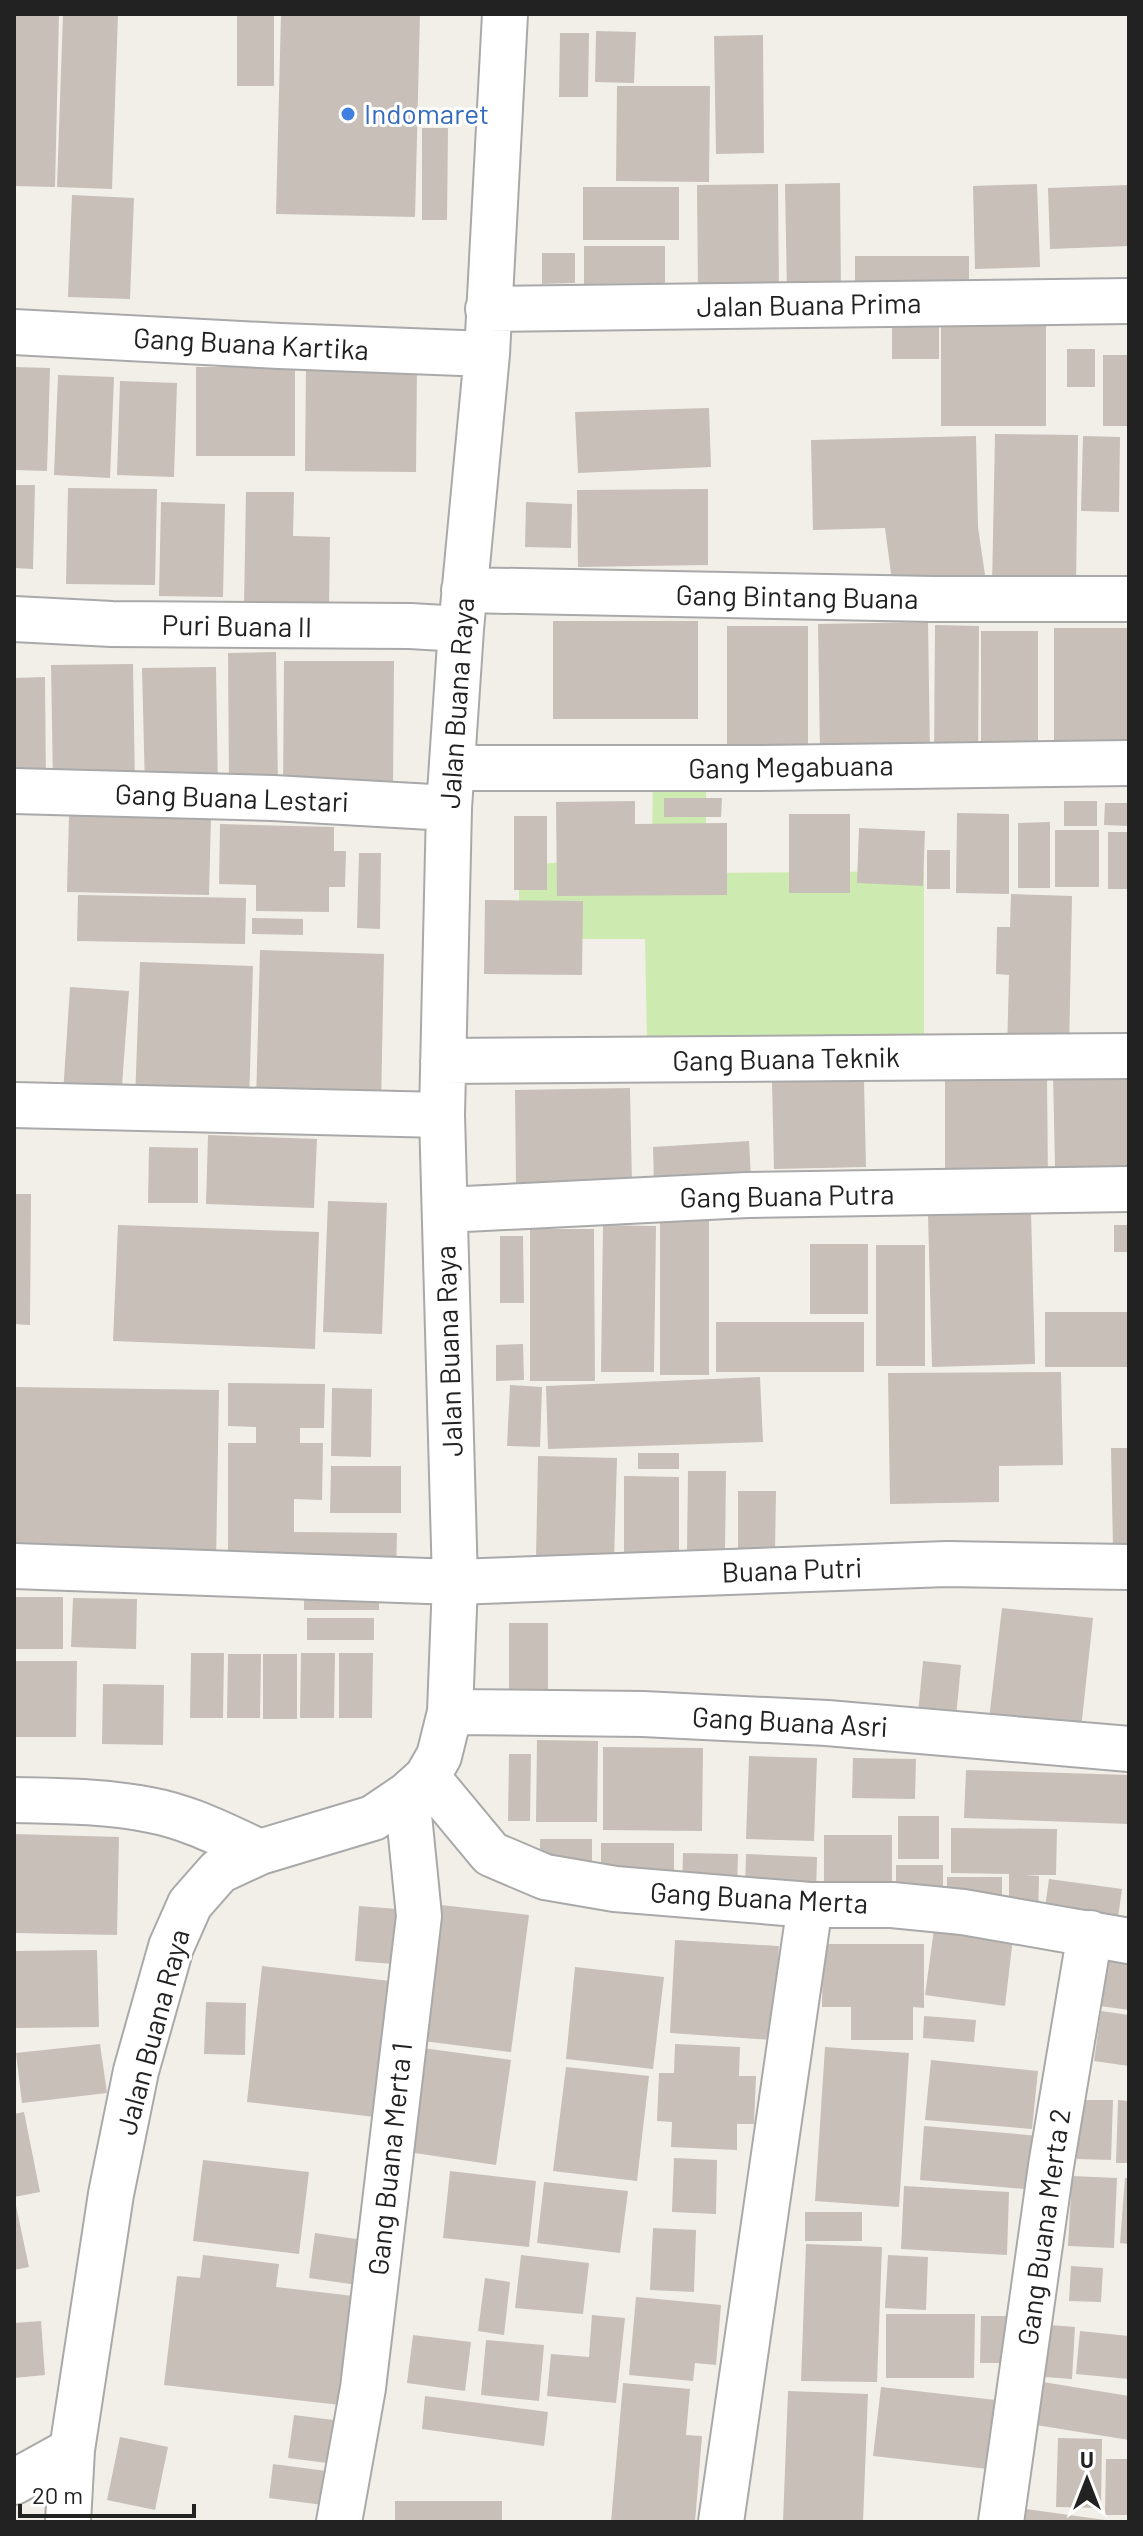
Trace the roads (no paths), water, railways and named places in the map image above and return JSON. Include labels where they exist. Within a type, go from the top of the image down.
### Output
[{"type":"street","name":"Jalan Buana Raya","points":[[68,2522],[72,2450],[114,2179],[136,2071],[171,1947],[190,1904],[219,1871],[260,1852],[373,1818],[417,1786],[439,1756],[450,1712],[455,1582],[442,1115],[451,788],[462,610],[487,354],[505,14]]},
{"type":"street","name":"Jalan Buana Prima","points":[[488,309],[1129,301]]},
{"type":"street","name":"Gang Buana Kartika","points":[[14,332],[487,354]]},
{"type":"street","name":"Gang Bintang Buana","points":[[462,610],[918,599],[1129,599]]},
{"type":"street","name":"Puri Buana II","points":[[14,619],[112,624],[410,626],[462,610]]},
{"type":"street","name":"Gang Megabuana","points":[[451,788],[760,768],[1129,763]]},
{"type":"street","name":"Gang Buana Lestari","points":[[14,791],[273,798],[451,788]]},
{"type":"street","name":"Gang Buana Teknik","points":[[443,1061],[1129,1056]]},
{"type":"street","points":[[14,1105],[442,1115]]},
{"type":"street","name":"Gang Buana Putra","points":[[445,1210],[747,1195],[1129,1189]]},
{"type":"street","name":"Buana Putri","points":[[14,1566],[455,1582],[947,1564],[1129,1567]]},
{"type":"street","name":"Gang Buana Asri","points":[[450,1712],[643,1714],[827,1723],[1129,1749]]},
{"type":"street","name":"Gang Buana Merta","points":[[417,1786],[491,1854],[545,1877],[615,1889],[810,1905],[892,1905],[948,1910],[1109,1937]]},
{"type":"street","name":"Gang Buana Merta 1","points":[[339,2522],[363,2388],[419,1916],[417,1786]]},
{"type":"street","points":[[14,1800],[90,1801],[152,1810],[200,1825],[260,1852]]},
{"type":"street","points":[[721,2522],[810,1905]]},
{"type":"street","name":"Gang Buana Merta 2","points":[[1001,2522],[1051,2166],[1109,1937]]},
{"type":"street","points":[[14,2482],[72,2450]]},
{"type":"place","name":"Indomaret","points":[[348,114]]}]
